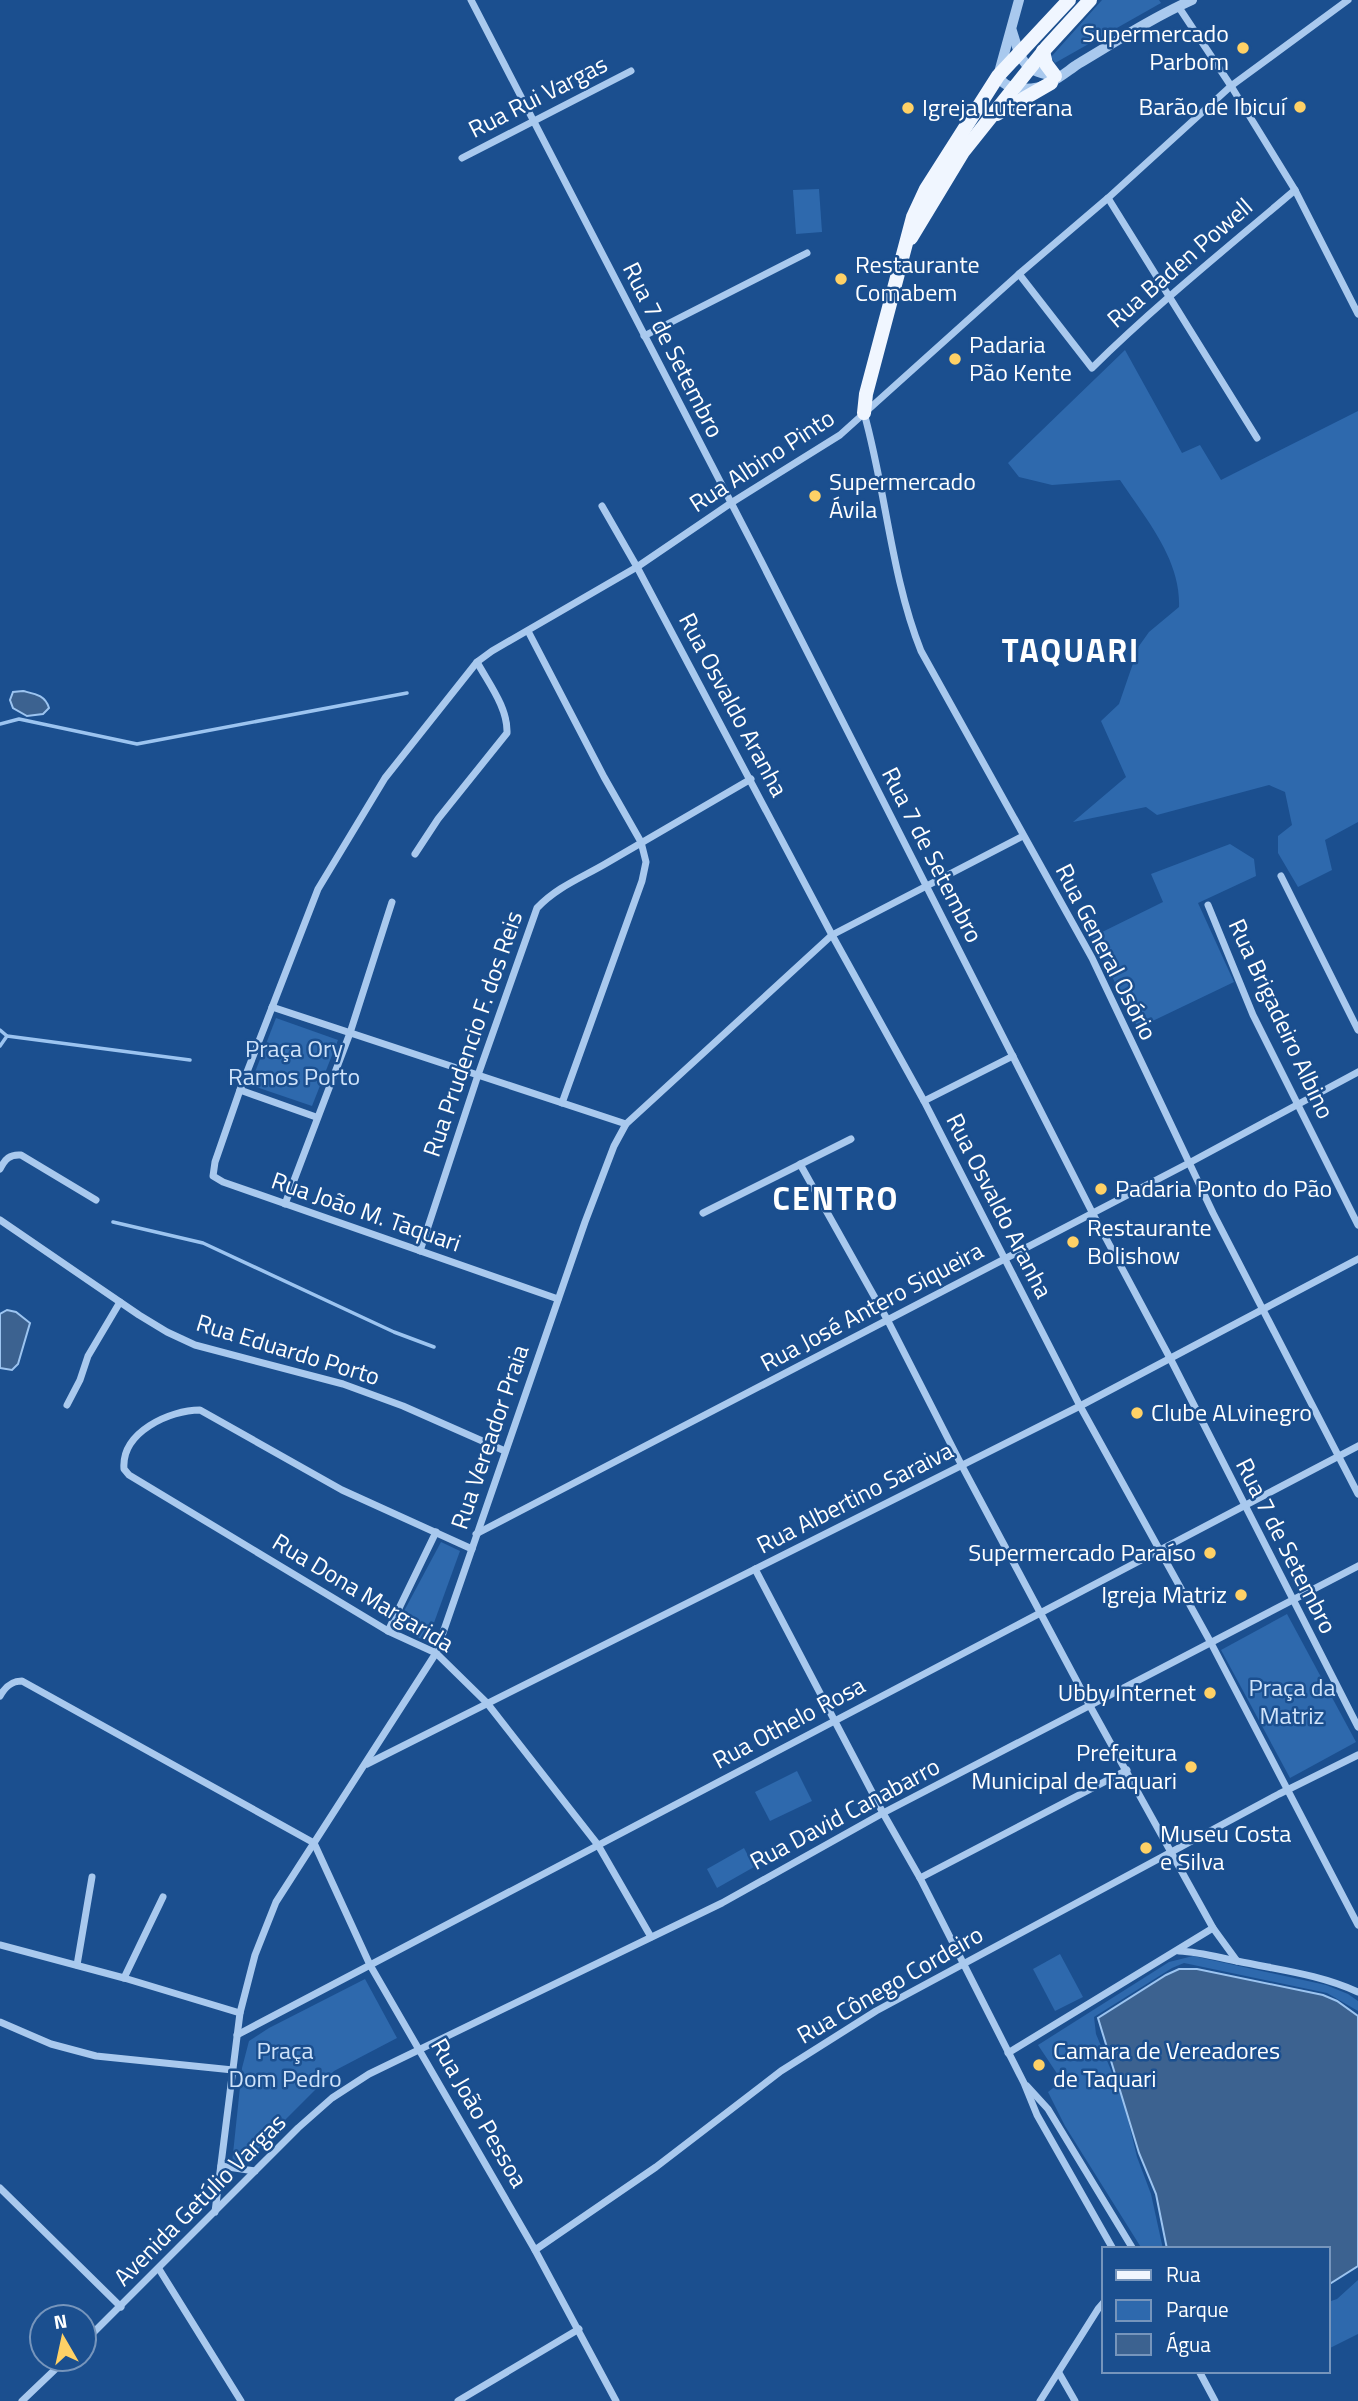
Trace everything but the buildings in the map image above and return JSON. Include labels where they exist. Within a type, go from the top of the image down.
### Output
[{"type":"main road","points":[[903,251],[963,152],[1043,51],[1090,0]]},
{"type":"main road","points":[[864,413],[866,394],[903,251],[913,217],[926,189],[975,110],[1018,52],[1067,2],[1077,15]]},
{"type":"main road","points":[[990,118],[1055,78],[1046,64],[1043,51]]},
{"type":"main road","points":[[975,110],[990,118]]},
{"type":"street","name":"Rua 7 de Setembro","points":[[471,0],[1358,1727]]},
{"type":"street","points":[[1019,0],[998,76],[1005,85],[1015,88],[1033,88],[1055,78],[1192,0]]},
{"type":"street","name":"Rua Albino Pinto","points":[[229,1125],[318,889],[385,778],[477,662],[637,567],[731,503],[840,435],[1231,86],[1348,0]]},
{"type":"street","points":[[1178,6],[1295,190],[1358,314]]},
{"type":"street","points":[[1012,29],[1018,52],[1029,69],[1037,74],[1055,78]]},
{"type":"street","name":"Rua Rui Vargas","points":[[462,158],[631,71]]},
{"type":"street","name":"Rua Baden Powell","points":[[1019,274],[1092,368],[1169,295],[1295,190]]},
{"type":"street","points":[[1108,198],[1257,438]]},
{"type":"street","points":[[644,336],[807,253]]},
{"type":"street","name":"Rua General Osório","points":[[864,413],[911,625],[921,651],[1092,958],[1189,1163],[1358,1494]]},
{"type":"street","name":"Rua Osvaldo Aranha","points":[[602,506],[924,1101],[1080,1406],[1211,1643],[1358,1925]]},
{"type":"street","points":[[527,631],[641,842],[646,862],[642,881],[562,1103]]},
{"type":"street","points":[[415,854],[507,733],[507,720],[502,707],[477,662]]},
{"type":"street","name":"Rua Prudencio F. dos Reis","points":[[421,1251],[478,1075],[537,908],[549,895],[567,884],[751,779]]},
{"type":"street","name":"Rua Vereador Praia","points":[[215,2212],[240,2013],[255,1955],[276,1902],[436,1653],[558,1299],[614,1146],[626,1124],[832,935],[1023,836]]},
{"type":"street","points":[[1281,876],[1358,1030]]},
{"type":"street","points":[[285,1204],[349,1033],[393,902]]},
{"type":"street","name":"Rua Brigadeiro Albino","points":[[1208,905],[1253,1015],[1358,1225]]},
{"type":"street","points":[[272,1007],[626,1124]]},
{"type":"street","points":[[924,1101],[1013,1056]]},
{"type":"street","name":"Rua José Antero Siqueira","points":[[476,1534],[1093,1214],[1358,1072]]},
{"type":"street","points":[[240,1090],[316,1117]]},
{"type":"street","name":"Rua João M. Taquari","points":[[229,1125],[215,1162],[212,1174],[215,1178],[558,1299]]},
{"type":"street","points":[[703,1213],[851,1139]]},
{"type":"street","points":[[0,1169],[4,1160],[10,1156],[21,1155],[96,1200]]},
{"type":"street","points":[[800,1164],[888,1321],[1090,1706],[1213,1928],[1237,1961]]},
{"type":"street","name":"Rua Eduardo Porto","points":[[0,1220],[120,1302],[167,1332],[195,1345],[343,1384],[404,1406],[505,1451]]},
{"type":"street","name":"Rua Albertino Saraiva","points":[[366,1764],[1171,1360],[1358,1259]]},
{"type":"street","points":[[67,1405],[80,1380],[88,1356],[120,1302]]},
{"type":"street","name":"Rua Dona Margarida","points":[[436,1532],[342,1490],[201,1410],[186,1410],[169,1415],[151,1425],[138,1435],[126,1456],[124,1469],[130,1475],[388,1630],[436,1653],[487,1703],[598,1845],[651,1937]]},
{"type":"street","name":"Rua Othelo Rosa","points":[[237,2035],[1358,1446]]},
{"type":"street","points":[[388,1630],[436,1532],[471,1549]]},
{"type":"street","name":"Rua David Canabarro","points":[[421,2050],[722,1903],[883,1813],[1358,1566]]},
{"type":"street","points":[[755,1569],[920,1878],[1024,2083],[1037,2115],[1112,2247]]},
{"type":"street","points":[[0,1696],[4,1688],[13,1682],[22,1681],[314,1843]]},
{"type":"street","name":"Rua Cônego Cordeiro","points":[[535,2250],[656,2167],[781,2071],[876,2011],[1287,1790],[1358,1755]]},
{"type":"street","points":[[920,1878],[1127,1770]]},
{"type":"street","name":"Rua João Pessoa","points":[[314,1843],[370,1965],[535,2250],[616,2401]]},
{"type":"street","points":[[77,1965],[92,1877]]},
{"type":"street","points":[[124,1978],[163,1897]]},
{"type":"street","points":[[1008,2053],[1213,1928]]},
{"type":"street","points":[[0,1945],[240,2013]]},
{"type":"street","points":[[1178,1951],[1200,1952],[1313,1975],[1358,1992]]},
{"type":"street","points":[[0,2022],[51,2044],[96,2056],[233,2070]]},
{"type":"street","name":"Avenida Getúlio Vargas","points":[[98,2329],[331,2098],[369,2074],[421,2050]]},
{"type":"street","points":[[1024,2083],[1048,2109],[1132,2247]]},
{"type":"street","points":[[221,2166],[255,2171]]},
{"type":"street","points":[[1071,2175],[1084,2167]]},
{"type":"street","points":[[0,2189],[121,2307]]},
{"type":"street","points":[[159,2269],[241,2401]]},
{"type":"street","points":[[1040,2401],[1102,2304]]},
{"type":"street","points":[[458,2401],[579,2329]]},
{"type":"street","points":[[22,2401],[51,2373]]},
{"type":"street","points":[[1059,2373],[1075,2401]]},
{"type":"street","points":[[1200,2373],[1215,2401]]},
{"type":"green space","points":[[1102,0],[1159,0],[1161,3],[1055,63],[1051,57]]},
{"type":"green space","points":[[819,189],[822,232],[796,234],[793,190]]},
{"type":"green space","points":[[1125,350],[1182,453],[1200,445],[1221,480],[1358,411],[1358,822],[1325,840],[1332,870],[1298,887],[1278,853],[1278,836],[1292,825],[1285,792],[1269,785],[1157,815],[1146,807],[1073,822],[1126,777],[1101,721],[1119,704],[1139,646],[1149,632],[1179,607],[1178,589],[1174,572],[1160,540],[1120,480],[1052,485],[1019,477],[1008,463]]},
{"type":"green space","points":[[1230,844],[1254,859],[1256,876],[1198,903],[1234,982],[1138,1028],[1092,937],[1163,902],[1151,874]]},
{"type":"green space","name":"Praça Ory Ramos Porto","points":[[276,1018],[338,1040],[312,1106],[250,1085]]},
{"type":"green space","points":[[441,1542],[460,1551],[427,1642],[396,1626]]},
{"type":"green space","name":"Praça da Matriz","points":[[1287,1614],[1356,1742],[1290,1778],[1221,1650]]},
{"type":"green space","points":[[797,1771],[812,1801],[770,1821],[755,1792]]},
{"type":"green space","points":[[744,1848],[754,1867],[717,1888],[707,1869]]},
{"type":"green space","points":[[1060,1954],[1083,1997],[1055,2011],[1033,1969]]},
{"type":"green space","points":[[1193,1956],[1326,1985],[1358,2001],[1358,2011],[1327,1993],[1184,1963],[1094,2017],[1096,2034],[1123,2099],[1137,2157],[1151,2194],[1163,2247],[1141,2247],[1065,2126],[1048,2092],[1062,2081],[1038,2045],[1169,1962]]},
{"type":"green space","name":"Praça Dom Pedro","points":[[365,1979],[397,2038],[334,2071],[245,2164],[232,2163],[242,2068],[249,2041]]},
{"type":"green space","points":[[1358,2280],[1358,2334],[1330,2348],[1330,2301],[1337,2299]]},
{"type":"water","points":[[23,691],[42,698],[49,708],[43,714],[27,716],[13,708],[10,700],[13,692]]},
{"type":"water","points":[[7,1310],[16,1312],[30,1323],[18,1364],[12,1370],[0,1368],[0,1314]]},
{"type":"water","points":[[1179,1969],[1197,1969],[1323,1995],[1358,2016],[1358,2266],[1330,2284],[1330,2247],[1167,2247],[1156,2194],[1139,2153],[1098,2018]]},
{"type":"waterway","points":[[0,724],[19,719],[137,744],[407,693]]},
{"type":"waterway","points":[[0,1030],[7,1036],[190,1060]]},
{"type":"waterway","points":[[0,1046],[7,1036]]},
{"type":"waterway","points":[[113,1222],[203,1243],[394,1332],[434,1347]]},
{"type":"place","name":"Supermercado Parbom","points":[[1243,48]]},
{"type":"place","name":"Barão de Ibicuí","points":[[1300,107]]},
{"type":"place","name":"Igreja Luterana","points":[[908,108]]},
{"type":"place","name":"Restaurante Comabem","points":[[841,279]]},
{"type":"place","name":"Padaria Pão Kente","points":[[955,359]]},
{"type":"place","name":"Supermercado Ávila","points":[[815,496]]},
{"type":"place","name":"Padaria Ponto do Pão","points":[[1101,1189]]},
{"type":"place","name":"Restaurante Bolishow","points":[[1073,1242]]},
{"type":"place","name":"Clube ALvinegro","points":[[1137,1413]]},
{"type":"place","name":"Supermercado Paraíso","points":[[1210,1553]]},
{"type":"place","name":"Igreja Matriz","points":[[1241,1595]]},
{"type":"place","name":"Ubby Internet","points":[[1210,1693]]},
{"type":"place","name":"Prefeitura Municipal de Taquari","points":[[1191,1767]]},
{"type":"place","name":"Museu Costa e Silva","points":[[1146,1848]]},
{"type":"place","name":"Camara de Vereadores de Taquari","points":[[1039,2065]]},
{"type":"district","name":"TAQUARI","points":[[1071,651]]},
{"type":"district","name":"CENTRO","points":[[836,1199]]}]
